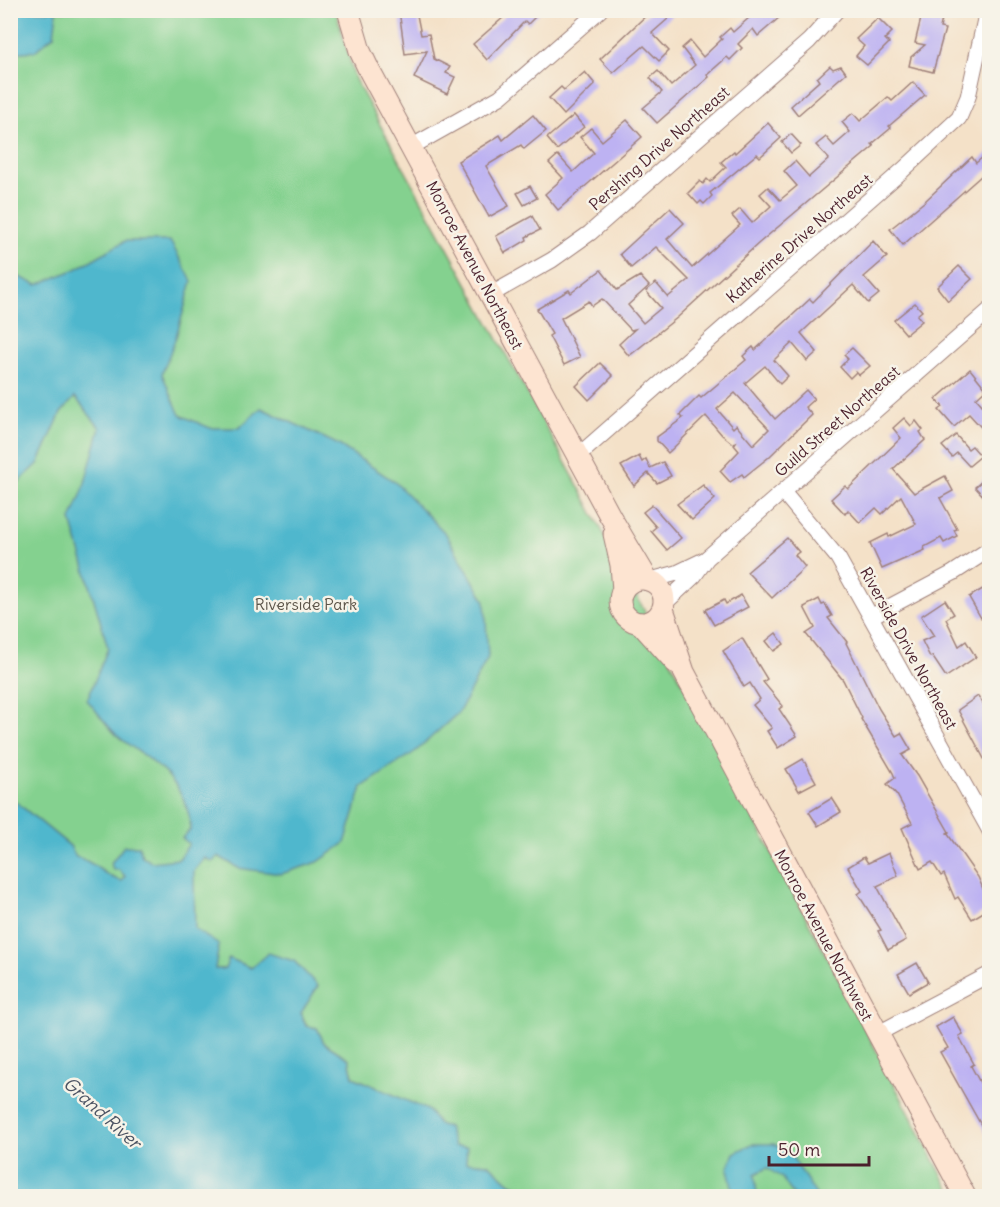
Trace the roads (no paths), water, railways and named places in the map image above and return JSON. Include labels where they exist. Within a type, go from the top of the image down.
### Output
[{"type":"main road","name":"Monroe Avenue Northeast","points":[[348,10],[360,51],[576,454],[649,580]]},
{"type":"main road","name":"Monroe Avenue Northeast","points":[[610,516],[621,566],[623,590]]},
{"type":"main road","points":[[649,580],[661,589],[664,606],[654,620],[640,623],[630,619],[622,609],[623,590],[632,581],[649,580]]},
{"type":"main road","name":"Monroe Avenue Northwest","points":[[664,606],[684,672],[965,1197]]},
{"type":"main road","name":"Monroe Avenue Northwest","points":[[640,623],[684,672]]},
{"type":"street","points":[[411,147],[500,97],[600,10]]},
{"type":"street","name":"Pershing Drive Northeast","points":[[490,295],[552,260],[590,233],[809,41],[837,10]]},
{"type":"street","name":"Katherine Drive Northeast","points":[[576,454],[587,448],[631,410],[959,118],[968,97],[987,10]]},
{"type":"street","name":"Guild Street Northeast","points":[[664,606],[694,576],[707,558],[990,310]]},
{"type":"street","name":"Riverside Drive Northeast","points":[[783,492],[837,558],[872,616],[990,831]]},
{"type":"street","points":[[872,616],[954,573],[990,549]]},
{"type":"street","name":"Guild Street Northeast","points":[[649,580],[677,573],[707,558]]},
{"type":"street","points":[[877,1034],[990,974]]},
{"type":"water","points":[[11,10],[57,11],[54,35],[35,51],[11,53]]},
{"type":"water","name":"Grand River","points":[[125,241],[170,241],[192,281],[176,337],[162,374],[180,415],[210,428],[239,428],[261,408],[339,445],[395,482],[446,534],[485,601],[488,657],[459,712],[416,751],[362,787],[345,843],[318,862],[281,874],[238,868],[218,856],[213,862],[205,858],[194,871],[195,929],[219,945],[215,969],[225,969],[229,958],[251,968],[268,953],[294,961],[318,986],[301,1013],[306,1026],[317,1028],[324,1043],[349,1059],[353,1077],[428,1110],[439,1125],[448,1127],[454,1146],[467,1147],[466,1162],[489,1164],[510,1183],[539,1196],[11,1196],[11,798],[70,846],[76,857],[122,881],[125,876],[119,870],[113,870],[111,863],[124,846],[139,846],[142,856],[151,862],[179,859],[189,844],[182,838],[191,829],[188,812],[176,786],[157,766],[120,738],[87,700],[108,648],[71,520],[83,490],[100,428],[75,397],[61,413],[38,464],[11,489],[11,273],[37,285],[76,269]]},
{"type":"water","points":[[752,1144],[774,1144],[791,1155],[817,1196],[794,1196],[782,1178],[767,1168],[755,1174],[757,1196],[734,1196],[728,1169],[734,1153]]},
{"type":"park label","name":"Riverside Park","points":[[306,604]]}]
